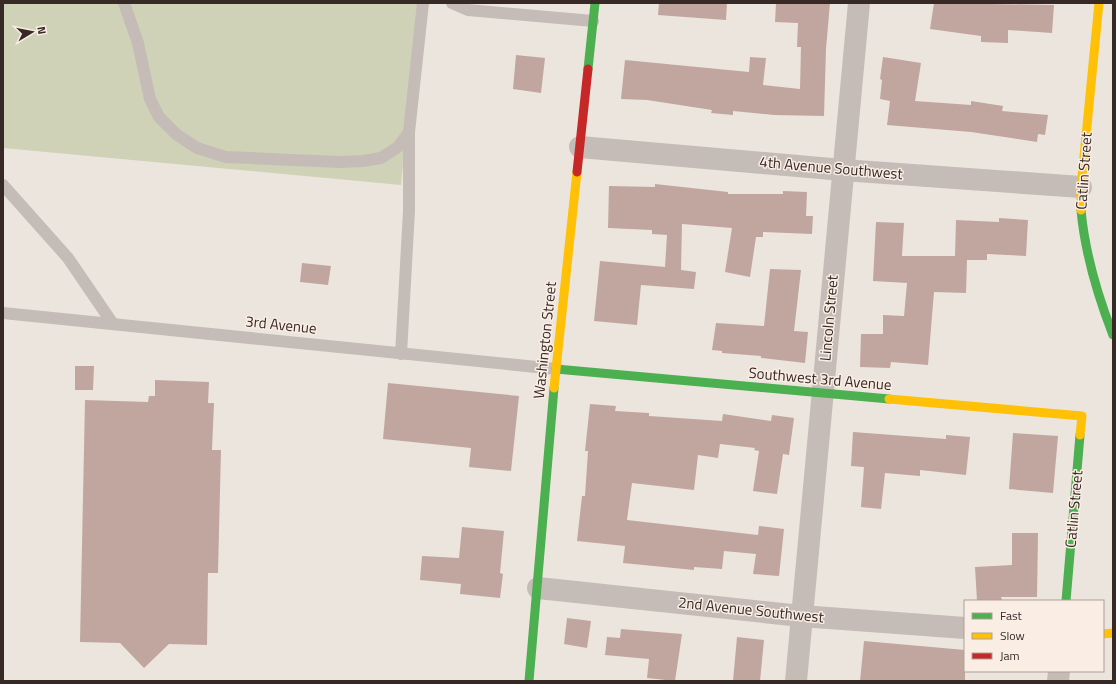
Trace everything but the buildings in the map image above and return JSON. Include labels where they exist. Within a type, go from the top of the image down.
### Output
[{"type":"street","name":"Washington Street","points":[[529,681],[556,369],[595,3]]},
{"type":"street","name":"Lincoln Street","points":[[796,681],[859,3]]},
{"type":"street","name":"Catlin Street","points":[[1099,3],[1080,211],[1089,266],[1095,290],[1113,335]]},
{"type":"street","name":"4th Avenue Southwest","points":[[580,146],[843,170],[1081,187]]},
{"type":"street","name":"Southwest 3rd Avenue","points":[[556,369],[822,394],[1082,416]]},
{"type":"street","name":"Catlin Street","points":[[1066,600],[1082,416]]},
{"type":"street","name":"2nd Avenue Southwest","points":[[538,588],[802,616],[964,628]]},
{"type":"lane","points":[[124,3],[138,44],[150,99],[159,118],[176,134],[197,148],[226,157],[340,162],[363,161],[381,158],[398,147],[409,132]]},
{"type":"lane","points":[[401,354],[410,211],[409,132],[423,3]]},
{"type":"lane","points":[[452,3],[468,10],[593,21]]},
{"type":"lane","points":[[3,185],[68,258],[113,324]]},
{"type":"lane","name":"3rd Avenue","points":[[3,312],[556,369]]},
{"type":"green space","points":[[3,3],[419,3],[401,185],[3,148]]},
{"type":"traffic: fast","points":[[588,69],[595,3]]},
{"type":"traffic: fast","points":[[1081,210],[1085,242],[1092,274],[1113,335]]},
{"type":"traffic: fast","points":[[556,369],[889,399]]},
{"type":"traffic: fast","points":[[529,681],[554,388]]},
{"type":"traffic: fast","points":[[1066,600],[1080,435]]},
{"type":"traffic: slow","points":[[1081,210],[1081,187],[1099,3]]},
{"type":"traffic: slow","points":[[554,388],[577,172]]},
{"type":"traffic: slow","points":[[889,399],[1082,416],[1080,435]]},
{"type":"traffic: slow","points":[[1104,634],[1113,633]]},
{"type":"traffic: jam","points":[[577,172],[588,69]]}]
